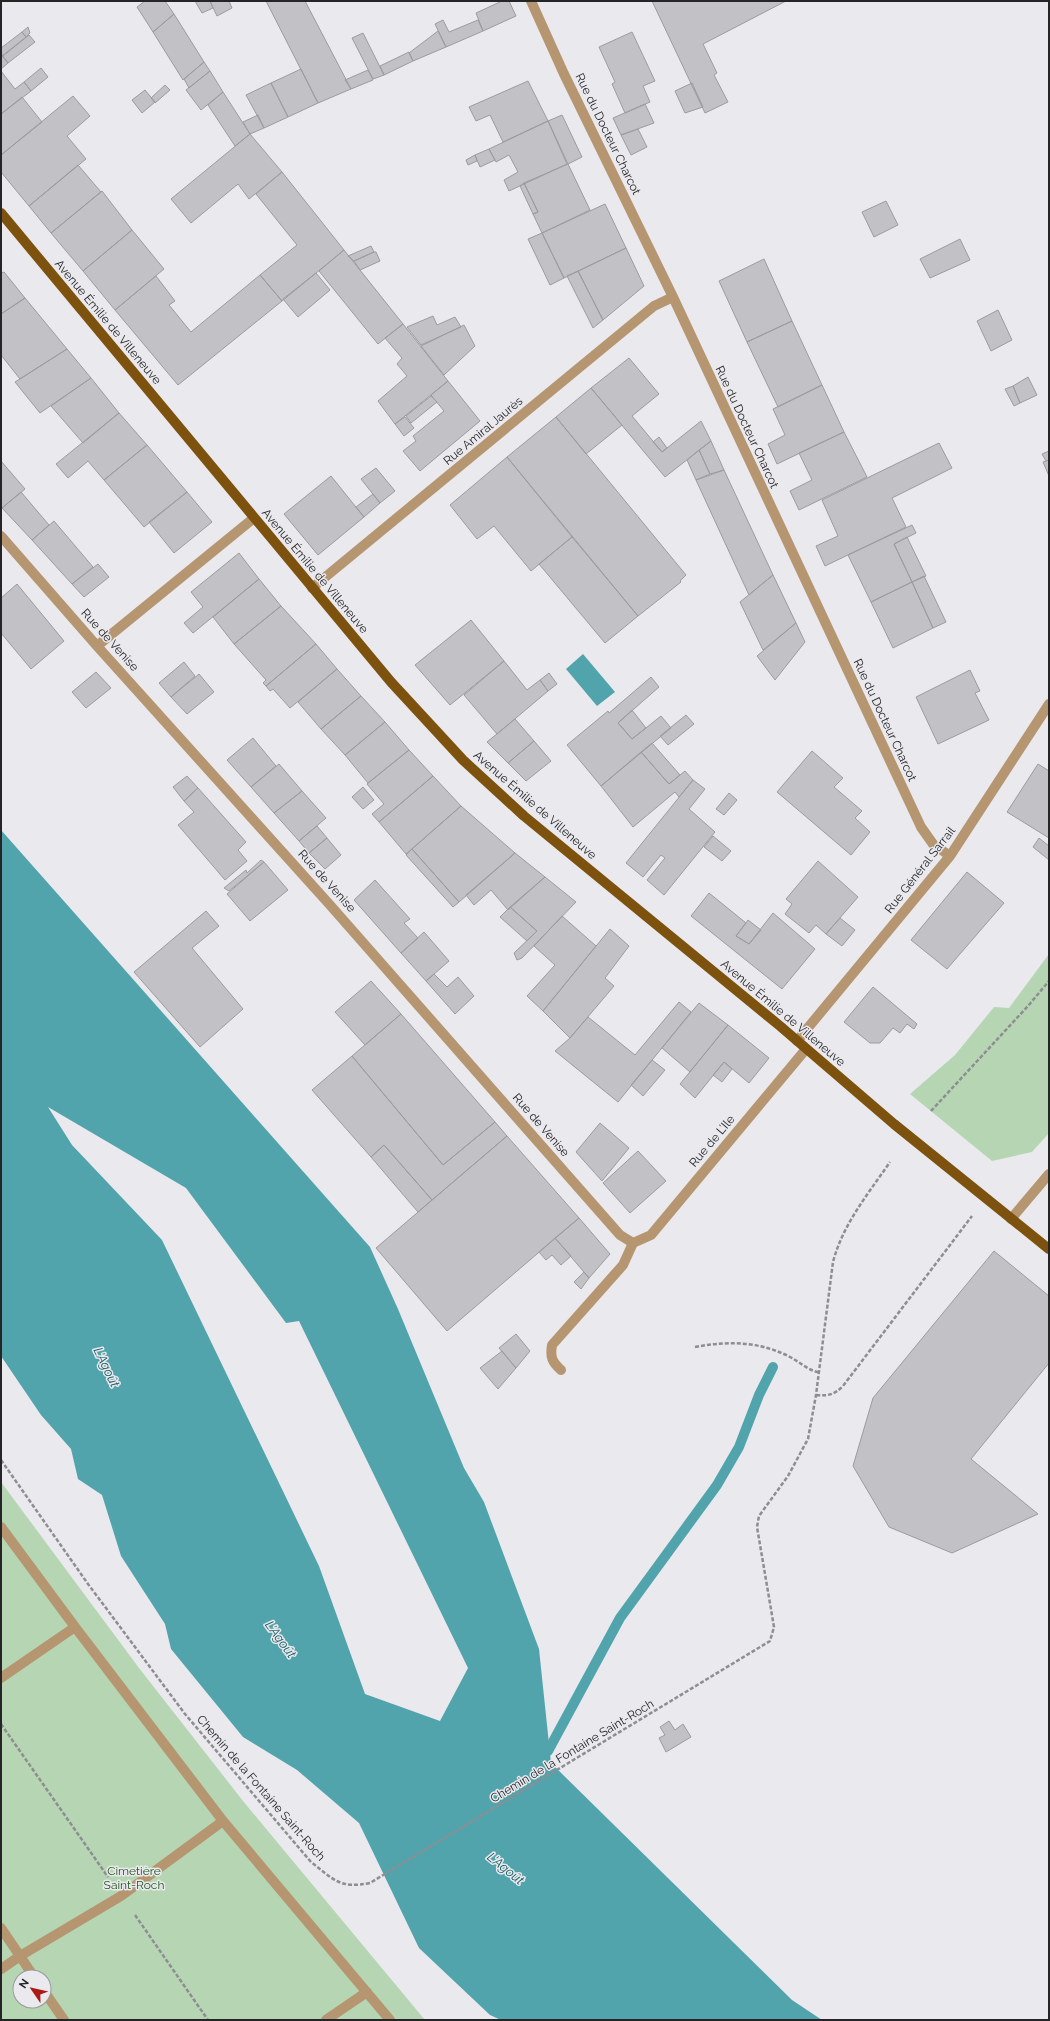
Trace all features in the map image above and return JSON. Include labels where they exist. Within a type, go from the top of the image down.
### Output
[{"type":"main road","name":"Avenue Émilie de Villeneuve","points":[[1,213],[415,710],[492,787],[1049,1250]]},
{"type":"street","name":"Rue du Docteur Charcot","points":[[531,1],[564,74],[673,297],[921,826],[933,844],[950,856]]},
{"type":"street","name":"Rue Amiral Jaurès","points":[[312,588],[654,306],[673,297]]},
{"type":"street","points":[[97,646],[254,518]]},
{"type":"street","name":"Rue de Venise","points":[[1,536],[97,646],[330,905],[620,1235],[633,1243]]},
{"type":"street","name":"Rue Général Sarrail","points":[[797,1041],[950,856],[1049,704]]},
{"type":"street","name":"Rue de L’Ile","points":[[633,1243],[651,1235],[806,1049]]},
{"type":"street","points":[[1011,1219],[1049,1174]]},
{"type":"street","points":[[561,1370],[553,1363],[550,1355],[552,1346],[623,1265],[633,1243]]},
{"type":"street","points":[[1,1527],[75,1627],[223,1821],[390,2020]]},
{"type":"street","points":[[1,1678],[75,1627]]},
{"type":"street","points":[[1,1969],[20,1956],[121,1896],[223,1821]]},
{"type":"street","points":[[1,1928],[29,1969]]},
{"type":"street","points":[[326,2020],[367,1992]]},
{"type":"street","points":[[52,2003],[64,2020]]},
{"type":"path","points":[[931,1111],[1028,1006],[1049,981]]},
{"type":"path","points":[[890,1162],[844,1231],[837,1246],[833,1262],[816,1395],[826,1396],[835,1393],[842,1386],[987,1199]]},
{"type":"path","points":[[694,1348],[718,1343],[738,1342],[760,1346],[788,1356],[810,1370],[818,1372]]},
{"type":"path","name":"Chemin de la Fontaine Saint-Roch","points":[[1,1460],[88,1584],[185,1714],[311,1862],[334,1880],[353,1887],[370,1883],[761,1648],[770,1641],[774,1627],[757,1527],[759,1516],[788,1476],[802,1452],[812,1424],[816,1395]]},
{"type":"path","points":[[1,1724],[208,2020]]},
{"type":"green space","points":[[1049,954],[1049,1133],[1032,1152],[992,1161],[910,1094],[955,1055],[994,1007],[1009,1008]]},
{"type":"green space","name":"Cimetière Saint-Roch","points":[[1,1482],[139,1668],[243,1801],[425,2020],[1,2020]]},
{"type":"water","points":[[583,654],[615,692],[597,706],[566,669]]},
{"type":"water","name":"L'Agoût","points":[[1,830],[370,1247],[398,1309],[464,1468],[484,1502],[539,1649],[551,1763],[792,2000],[822,2020],[501,2020],[490,2015],[419,1948],[359,1823],[297,1770],[243,1737],[171,1649],[165,1624],[121,1556],[102,1495],[78,1479],[71,1449],[41,1415],[1,1356]],"holes":[[[48,1107],[186,1188],[286,1323],[299,1321],[468,1668],[440,1721],[365,1694],[319,1566],[162,1240],[72,1145]]]},
{"type":"building","points":[[145,1],[165,1],[174,14],[153,32],[137,7]]},
{"type":"building","points":[[195,1],[210,1],[213,8],[202,13]]},
{"type":"building","points":[[210,1],[229,1],[232,8],[217,16]]},
{"type":"building","points":[[266,1],[305,1],[351,89],[318,103]]},
{"type":"building","points":[[502,1],[509,1],[516,16],[483,31],[476,13]]},
{"type":"building","points":[[652,1],[786,1],[703,44],[717,73],[714,75],[728,102],[705,113]]},
{"type":"building","points":[[174,14],[204,62],[183,80],[153,32]]},
{"type":"building","points":[[443,20],[449,32],[478,20],[483,31],[446,47],[435,24]]},
{"type":"building","points":[[28,27],[30,33],[26,37],[22,32]]},
{"type":"building","points":[[438,31],[446,47],[413,61],[409,53]]},
{"type":"building","points":[[22,32],[26,37],[2,56],[1,48]]},
{"type":"building","points":[[632,32],[655,81],[643,86],[650,102],[625,113],[612,84],[615,82],[599,47]]},
{"type":"building","points":[[363,33],[384,75],[373,79],[352,38]]},
{"type":"building","points":[[29,35],[35,42],[8,63],[3,56]]},
{"type":"building","points":[[409,52],[413,61],[384,75],[380,66]]},
{"type":"building","points":[[2,56],[8,63],[1,69],[1,57]]},
{"type":"building","points":[[204,62],[210,71],[189,88],[184,79]]},
{"type":"building","points":[[41,68],[48,77],[31,91],[24,82]]},
{"type":"building","points":[[301,69],[318,103],[288,117],[271,83]]},
{"type":"building","points":[[368,70],[373,80],[351,89],[345,80]]},
{"type":"building","points":[[1,71],[15,89],[24,82],[31,91],[1,114]]},
{"type":"building","points":[[210,71],[223,92],[201,110],[186,90]]},
{"type":"building","points":[[528,81],[548,121],[503,142],[490,115],[476,121],[469,107]]},
{"type":"building","points":[[271,83],[288,117],[264,128],[246,95]]},
{"type":"building","points":[[692,83],[703,107],[685,113],[675,91]]},
{"type":"building","points":[[165,85],[170,90],[155,103],[151,98]]},
{"type":"building","points":[[145,90],[155,102],[142,113],[132,100]]},
{"type":"building","points":[[223,92],[250,134],[235,146],[208,105]]},
{"type":"building","points":[[73,96],[90,116],[67,136],[86,159],[29,206],[1,172],[1,155]]},
{"type":"building","points":[[22,97],[42,122],[1,155],[1,114]]},
{"type":"building","points":[[645,104],[654,123],[621,135],[613,118]]},
{"type":"building","points":[[258,115],[264,128],[250,134],[243,122]]},
{"type":"building","points":[[562,115],[582,157],[568,164],[548,121]]},
{"type":"building","points":[[548,121],[567,164],[509,191],[504,180],[518,172],[509,155],[496,162],[489,149]]},
{"type":"building","points":[[638,129],[647,147],[631,155],[621,135]]},
{"type":"building","points":[[250,134],[282,172],[249,199],[238,184],[191,223],[171,199]]},
{"type":"building","points":[[489,149],[495,160],[480,167],[475,155]]},
{"type":"building","points":[[475,155],[477,161],[468,165],[466,160]]},
{"type":"building","points":[[568,164],[590,210],[542,233],[533,214],[538,212],[524,183]]},
{"type":"building","points":[[78,165],[101,192],[51,233],[29,206]]},
{"type":"building","points":[[282,172],[344,250],[282,301],[260,275],[297,245],[256,194]]},
{"type":"building","points":[[524,183],[538,212],[533,214],[520,186]]},
{"type":"building","points":[[102,191],[132,230],[83,271],[51,233]]},
{"type":"building","points":[[886,201],[898,225],[874,237],[862,212]]},
{"type":"building","points":[[605,204],[626,248],[564,278],[542,233]]},
{"type":"building","points":[[132,230],[164,269],[115,310],[83,271]]},
{"type":"building","points":[[542,233],[564,278],[550,285],[528,239]]},
{"type":"building","points":[[960,239],[970,260],[930,278],[920,259]]},
{"type":"building","points":[[371,246],[374,252],[354,261],[348,256]]},
{"type":"building","points":[[626,248],[644,286],[603,320],[578,271]]},
{"type":"building","points":[[344,250],[403,324],[378,344],[319,271]]},
{"type":"building","points":[[376,252],[380,261],[360,270],[354,261]]},
{"type":"building","points":[[764,259],[792,321],[747,342],[719,281]]},
{"type":"building","points":[[578,271],[603,320],[593,328],[567,276]]},
{"type":"building","points":[[4,272],[25,298],[1,314],[1,273]]},
{"type":"building","points":[[316,273],[330,290],[298,317],[283,299]]},
{"type":"building","points":[[260,275],[282,301],[178,385],[115,310],[156,276],[175,301],[169,305],[191,332]]},
{"type":"building","points":[[25,298],[67,349],[20,379],[1,355],[1,314]]},
{"type":"building","points":[[998,310],[1012,340],[991,351],[977,321]]},
{"type":"building","points":[[433,316],[437,325],[455,317],[461,327],[421,345],[407,327]]},
{"type":"building","points":[[792,321],[822,385],[778,407],[747,342]]},
{"type":"building","points":[[403,324],[448,381],[395,424],[378,401],[407,376],[397,364],[402,358],[385,338]]},
{"type":"building","points":[[464,325],[475,346],[444,375],[421,346]]},
{"type":"building","points":[[67,349],[91,378],[40,413],[15,382]]},
{"type":"building","points":[[629,358],[659,394],[632,416],[662,452],[701,421],[711,441],[665,477],[591,388]]},
{"type":"building","points":[[1028,377],[1037,395],[1020,403],[1013,386]]},
{"type":"building","points":[[91,378],[119,413],[83,443],[51,406]]},
{"type":"building","points":[[448,381],[480,421],[420,471],[403,451],[416,441],[413,436],[444,411],[431,395]]},
{"type":"building","points":[[822,385],[844,432],[777,464],[768,444],[785,435],[773,409]]},
{"type":"building","points":[[1013,386],[1020,403],[1014,406],[1005,389]]},
{"type":"building","points":[[591,388],[622,425],[586,454],[556,417]]},
{"type":"building","points":[[431,396],[437,402],[411,423],[406,416]]},
{"type":"building","points":[[119,413],[147,445],[104,480],[88,461],[68,478],[56,464]]},
{"type":"building","points":[[405,417],[414,428],[404,436],[395,424]]},
{"type":"building","points":[[556,417],[686,575],[680,581],[681,582],[638,616],[507,457]]},
{"type":"building","points":[[844,432],[867,477],[799,510],[790,491],[812,480],[799,453]]},
{"type":"building","points":[[659,437],[667,448],[662,452],[653,442]]},
{"type":"building","points":[[711,441],[724,470],[710,474],[699,450]]},
{"type":"building","points":[[939,443],[952,468],[892,498],[906,527],[825,566],[816,546],[838,536],[822,500]]},
{"type":"building","points":[[147,445],[187,492],[144,527],[104,480]]},
{"type":"building","points":[[699,450],[710,474],[696,480],[687,460]]},
{"type":"building","points":[[1049,451],[1049,460],[1046,461],[1042,454]]},
{"type":"building","points":[[507,457],[572,537],[531,571],[494,526],[477,539],[450,505]]},
{"type":"building","points":[[1049,460],[1049,476],[1043,462]]},
{"type":"building","points":[[1,461],[25,489],[2,508],[1,507]]},
{"type":"building","points":[[376,468],[395,491],[380,503],[361,479]]},
{"type":"building","points":[[724,470],[773,575],[749,595],[696,480]]},
{"type":"building","points":[[331,476],[364,517],[318,555],[284,514]]},
{"type":"building","points":[[21,492],[49,525],[32,540],[2,508]]},
{"type":"building","points":[[187,492],[212,522],[174,553],[149,522]]},
{"type":"building","points":[[373,494],[380,503],[364,517],[356,507]]},
{"type":"building","points":[[54,521],[93,567],[72,584],[32,540]]},
{"type":"building","points":[[912,525],[916,533],[894,544],[912,582],[871,602],[848,555]]},
{"type":"building","points":[[572,537],[638,616],[605,643],[539,564]]},
{"type":"building","points":[[907,537],[926,576],[912,582],[894,544]]},
{"type":"building","points":[[239,553],[259,579],[193,633],[184,623],[203,607],[191,592]]},
{"type":"building","points":[[98,564],[109,577],[84,597],[72,584]]},
{"type":"building","points":[[773,575],[796,623],[763,650],[740,602]]},
{"type":"building","points":[[924,576],[946,622],[933,628],[912,582]]},
{"type":"building","points":[[259,579],[281,606],[234,644],[213,617]]},
{"type":"building","points":[[912,582],[933,628],[893,648],[871,602]]},
{"type":"building","points":[[17,584],[64,641],[31,669],[1,633],[1,598]]},
{"type":"building","points":[[281,606],[316,644],[266,686],[263,683],[266,680],[234,644]]},
{"type":"building","points":[[471,620],[504,661],[450,705],[415,665]]},
{"type":"building","points":[[796,623],[805,642],[775,680],[757,656]]},
{"type":"building","points":[[316,644],[337,669],[290,708],[273,689],[270,691],[266,686]]},
{"type":"building","points":[[504,661],[527,690],[540,680],[548,691],[497,734],[464,695]]},
{"type":"building","points":[[184,662],[195,676],[171,697],[159,683]]},
{"type":"building","points":[[337,669],[361,696],[321,729],[298,702]]},
{"type":"building","points":[[970,670],[980,691],[975,693],[989,720],[938,744],[916,697]]},
{"type":"building","points":[[96,672],[111,688],[86,708],[72,692]]},
{"type":"building","points":[[549,673],[557,684],[548,691],[540,680]]},
{"type":"building","points":[[199,674],[214,692],[187,714],[171,697]]},
{"type":"building","points":[[651,677],[659,687],[618,723],[632,739],[661,716],[671,728],[601,786],[567,745],[608,711],[609,713]]},
{"type":"building","points":[[361,696],[385,722],[345,755],[321,729]]},
{"type":"building","points":[[632,710],[646,728],[632,739],[618,723]]},
{"type":"building","points":[[686,715],[694,724],[668,745],[660,736]]},
{"type":"building","points":[[515,719],[534,741],[508,763],[487,742]]},
{"type":"building","points":[[385,722],[409,750],[368,783],[345,755]]},
{"type":"building","points":[[253,738],[276,766],[251,787],[227,760]]},
{"type":"building","points":[[534,741],[551,761],[526,781],[508,763]]},
{"type":"building","points":[[652,743],[680,775],[669,784],[641,752]]},
{"type":"building","points":[[409,750],[433,776],[379,822],[372,814],[384,804],[367,784]]},
{"type":"building","points":[[812,751],[843,778],[834,787],[862,811],[855,818],[870,832],[851,855],[777,792]]},
{"type":"building","points":[[641,752],[669,784],[685,771],[693,780],[679,797],[675,792],[633,827],[601,786]]},
{"type":"building","points":[[279,764],[302,791],[274,813],[251,787]]},
{"type":"building","points":[[1038,764],[1049,771],[1049,838],[1007,812]]},
{"type":"building","points":[[187,776],[198,788],[184,801],[173,787]]},
{"type":"building","points":[[433,776],[461,806],[406,854],[379,822]]},
{"type":"building","points":[[693,780],[705,789],[689,809],[715,832],[664,895],[647,880],[665,858],[661,855],[643,877],[626,863]]},
{"type":"building","points":[[363,787],[374,800],[363,809],[352,797]]},
{"type":"building","points":[[198,788],[246,842],[238,850],[247,861],[225,880],[178,825],[194,812],[184,801]]},
{"type":"building","points":[[302,791],[326,818],[299,841],[274,813]]},
{"type":"building","points":[[729,793],[737,800],[724,815],[716,809]]},
{"type":"building","points":[[461,806],[515,853],[459,902],[412,849]]},
{"type":"building","points":[[317,826],[327,838],[309,853],[299,841]]},
{"type":"building","points":[[713,836],[731,851],[722,861],[704,847]]},
{"type":"building","points":[[327,838],[341,855],[325,869],[309,853]]},
{"type":"building","points":[[1039,838],[1049,846],[1049,860],[1033,847]]},
{"type":"building","points":[[412,849],[459,902],[453,907],[406,855]]},
{"type":"building","points":[[515,853],[545,877],[508,910],[491,890],[474,905],[466,895]]},
{"type":"building","points":[[261,860],[264,862],[229,891],[224,888],[246,870],[247,873]]},
{"type":"building","points":[[818,861],[858,897],[826,934],[816,925],[809,933],[785,914],[792,904],[786,899]]},
{"type":"building","points":[[264,862],[288,890],[250,921],[227,894]]},
{"type":"building","points":[[967,872],[1004,903],[947,969],[911,940]]},
{"type":"building","points":[[545,877],[576,902],[522,958],[517,960],[514,953],[537,931],[510,907]]},
{"type":"building","points":[[375,880],[410,919],[404,923],[418,938],[401,953],[354,900]]},
{"type":"building","points":[[709,893],[746,923],[736,936],[749,944],[773,913],[815,949],[782,989],[691,916]]},
{"type":"building","points":[[510,907],[537,931],[527,941],[500,917]]},
{"type":"building","points":[[206,911],[219,926],[192,948],[243,1009],[200,1047],[134,972]]},
{"type":"building","points":[[562,916],[596,946],[543,1011],[527,996],[555,965],[534,946]]},
{"type":"building","points":[[840,918],[855,930],[842,946],[826,934]]},
{"type":"building","points":[[748,920],[761,930],[749,944],[736,936]]},
{"type":"building","points":[[610,929],[629,946],[605,978],[614,986],[570,1038],[543,1011]]},
{"type":"building","points":[[424,932],[449,961],[426,981],[401,953]]},
{"type":"building","points":[[434,974],[447,987],[458,977],[474,996],[455,1014],[426,981]]},
{"type":"building","points":[[371,981],[401,1014],[365,1045],[335,1012]]},
{"type":"building","points":[[873,987],[917,1024],[914,1029],[907,1024],[900,1033],[893,1028],[880,1043],[870,1043],[844,1022]]},
{"type":"building","points":[[679,1002],[691,1012],[618,1102],[555,1051],[570,1038],[588,1017],[635,1055]]},
{"type":"building","points":[[699,1003],[728,1025],[690,1072],[662,1048]]},
{"type":"building","points":[[401,1014],[495,1122],[443,1165],[352,1056]]},
{"type":"building","points":[[728,1025],[769,1058],[749,1083],[724,1062],[695,1098],[680,1084]]},
{"type":"building","points":[[352,1056],[443,1165],[495,1122],[507,1136],[432,1200],[384,1145],[371,1157],[312,1090]]},
{"type":"building","points":[[652,1060],[665,1070],[643,1096],[631,1085]]},
{"type":"building","points":[[724,1062],[732,1069],[722,1082],[713,1075]]},
{"type":"building","points":[[600,1123],[629,1148],[602,1181],[576,1152]]},
{"type":"building","points":[[507,1136],[579,1218],[447,1331],[376,1248]]},
{"type":"building","points":[[384,1145],[432,1200],[418,1212],[371,1157]]},
{"type":"building","points":[[638,1151],[666,1181],[630,1213],[603,1183]]},
{"type":"building","points":[[579,1218],[610,1254],[589,1278],[555,1238]]},
{"type":"building","points":[[555,1238],[571,1256],[561,1265],[552,1255],[546,1260],[539,1252]]},
{"type":"building","points":[[994,1251],[1049,1296],[1049,1363],[971,1459],[1038,1514],[952,1553],[889,1527],[853,1466],[873,1398]]},
{"type":"building","points":[[584,1272],[589,1278],[581,1289],[574,1282]]},
{"type":"building","points":[[516,1334],[530,1351],[516,1368],[499,1348]]},
{"type":"building","points":[[502,1351],[516,1368],[498,1389],[480,1368]]},
{"type":"building","points":[[669,1721],[675,1730],[683,1724],[691,1737],[666,1752],[659,1738],[665,1735],[660,1727]]},
{"type":"waterway","points":[[548,1751],[620,1618],[717,1485],[739,1447],[759,1395],[773,1367]]}]
